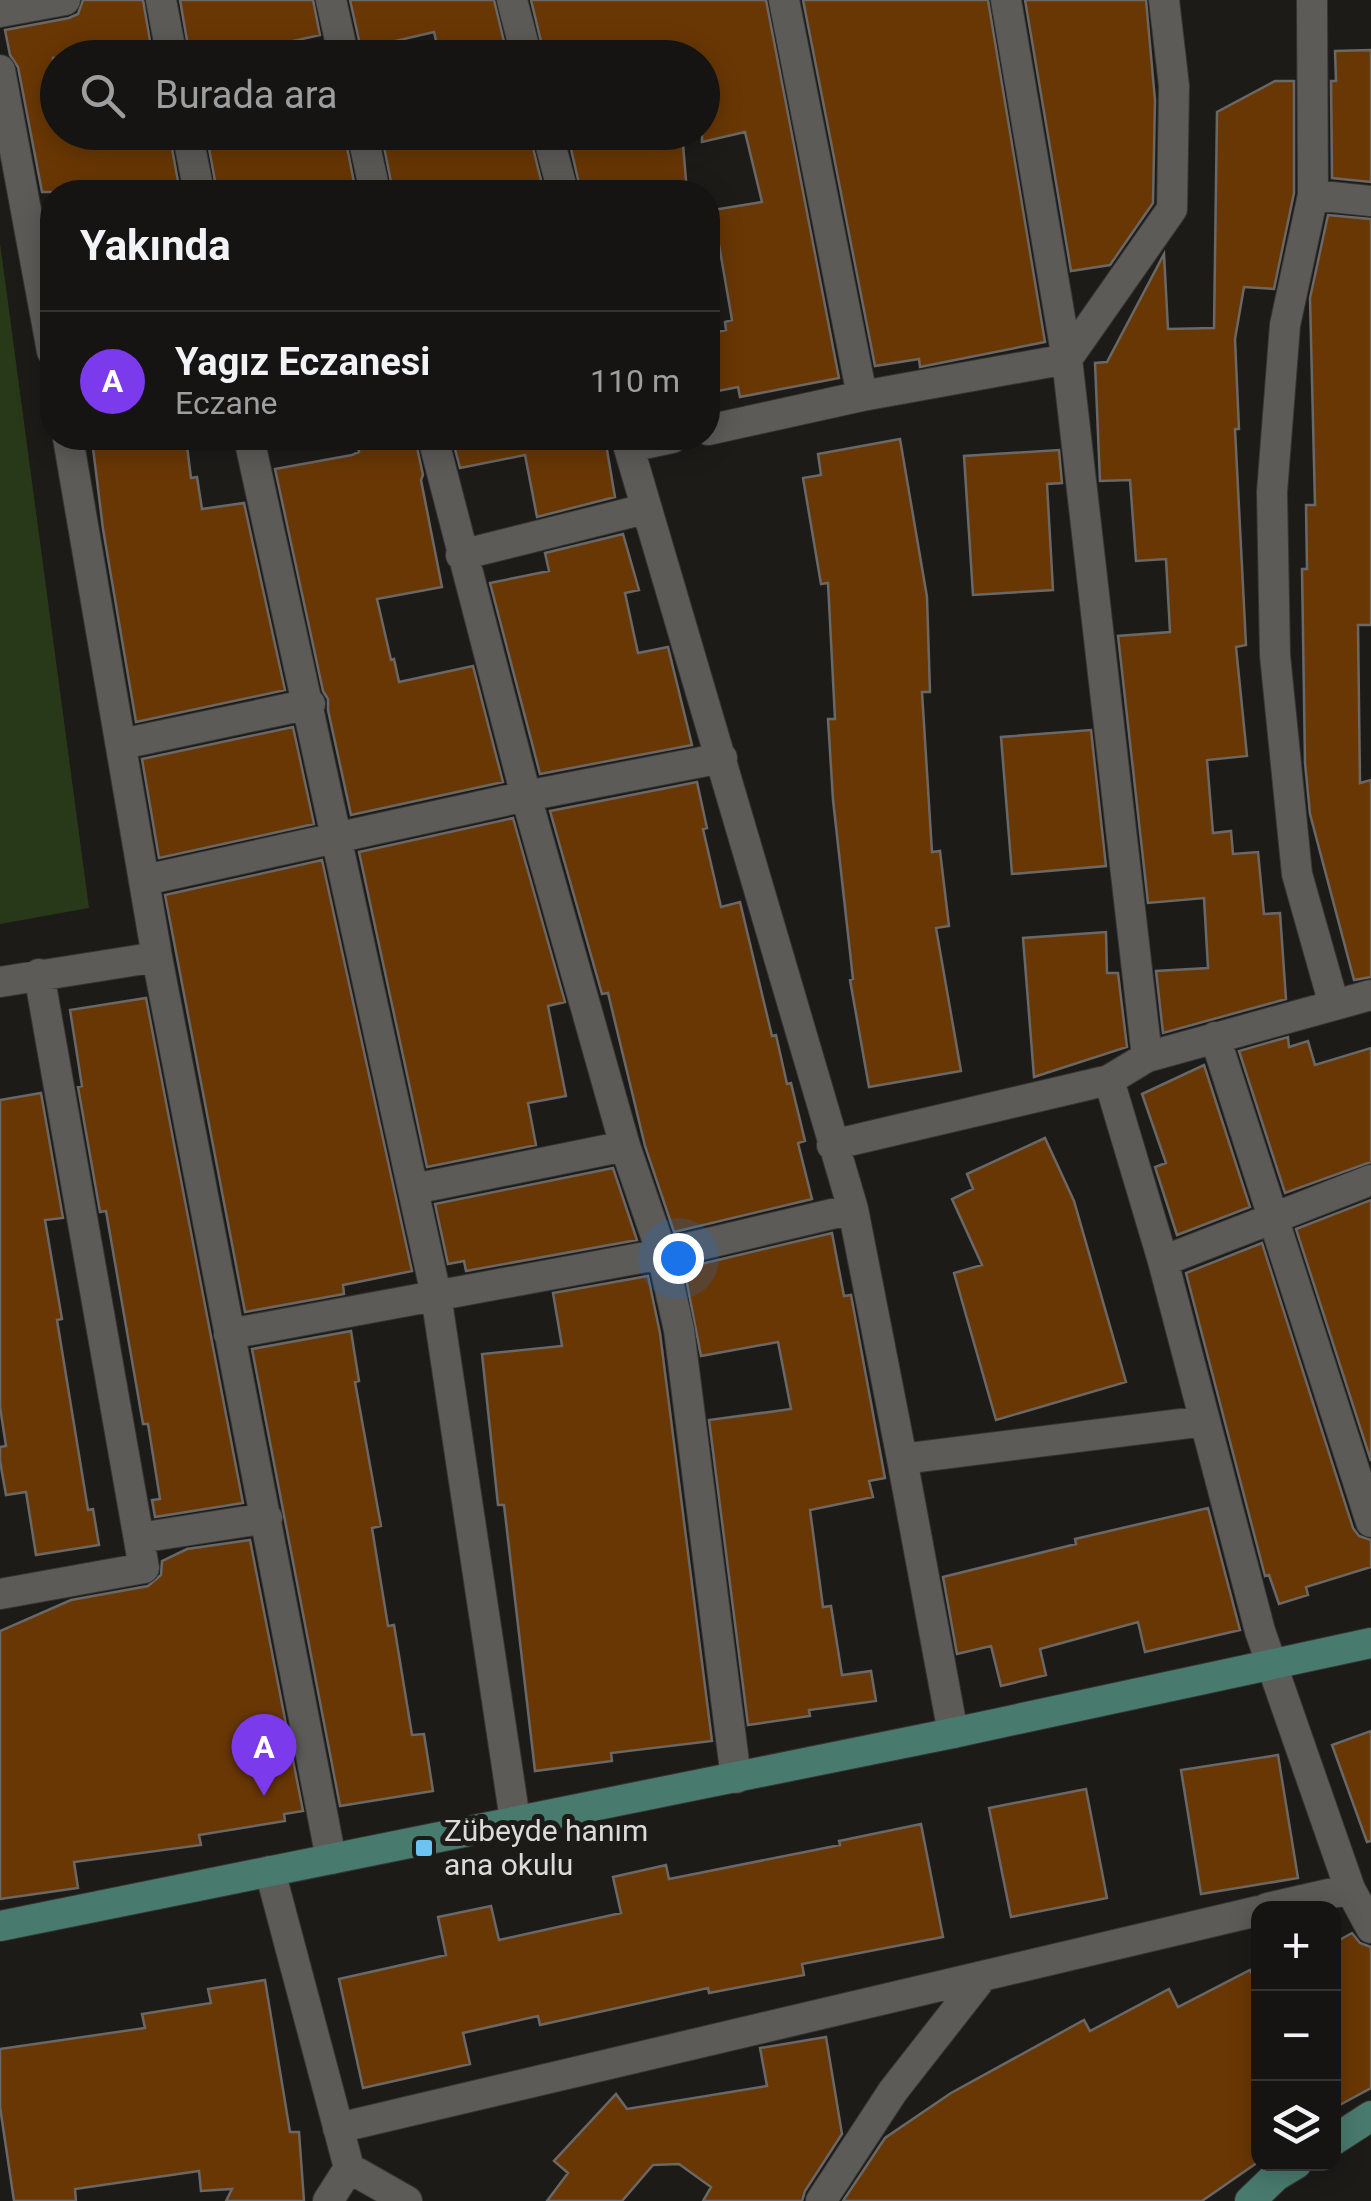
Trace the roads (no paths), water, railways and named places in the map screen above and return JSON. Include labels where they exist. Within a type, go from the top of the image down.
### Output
[{"type":"street","points":[[0,12],[65,0]]},
{"type":"street","points":[[161,0],[169,40]]},
{"type":"street","points":[[331,0],[340,40]]},
{"type":"street","points":[[512,0],[522,40]]},
{"type":"street","points":[[784,0],[862,396]]},
{"type":"street","points":[[1006,0],[1067,359],[1147,1057]]},
{"type":"street","points":[[720,427],[862,396],[1067,359],[1172,209],[1174,86],[1164,0]]},
{"type":"street","points":[[1312,0],[1313,196],[1285,325],[1272,492],[1275,637],[1298,874],[1334,1005]]},
{"type":"street","points":[[0,70],[40,287]]},
{"type":"street","points":[[191,150],[197,180]]},
{"type":"street","points":[[366,150],[373,180]]},
{"type":"street","points":[[552,150],[560,180]]},
{"type":"street","points":[[1313,196],[1371,201]]},
{"type":"street","points":[[70,450],[158,957],[331,1859]]},
{"type":"street","points":[[252,450],[436,1295],[515,1820]]},
{"type":"street","points":[[436,450],[526,796],[625,1146],[662,1254],[678,1330],[736,1778]]},
{"type":"street","points":[[629,450],[853,1209],[953,1733]]},
{"type":"street","points":[[461,555],[645,509]]},
{"type":"street","points":[[122,744],[310,704]]},
{"type":"street","points":[[145,880],[526,796],[722,758]]},
{"type":"street","points":[[0,982],[158,957]]},
{"type":"street","points":[[0,1594],[144,1568],[39,974]]},
{"type":"street","points":[[832,1145],[1109,1080],[1147,1057],[1371,995]]},
{"type":"street","points":[[1216,1038],[1371,1522]]},
{"type":"street","points":[[1109,1080],[1163,1261],[1260,1630],[1350,1889],[1371,1928]]},
{"type":"street","points":[[414,1188],[625,1146]]},
{"type":"street","points":[[1163,1261],[1371,1180]]},
{"type":"street","points":[[228,1334],[662,1254],[853,1209]]},
{"type":"street","points":[[902,1459],[1204,1421]]},
{"type":"street","points":[[140,1538],[267,1518]]},
{"type":"street","points":[[0,1926],[736,1778],[1371,1644]]},
{"type":"street","points":[[270,1871],[349,2168],[407,2201]]},
{"type":"street","points":[[1298,1901],[1350,1889]]},
{"type":"street","points":[[338,2128],[1251,1912]]},
{"type":"street","points":[[820,2201],[893,2091],[983,1976]]},
{"type":"street","points":[[1341,2135],[1371,2116]]},
{"type":"street","points":[[328,2201],[349,2168]]},
{"type":"street","points":[[1250,2201],[1285,2180]]},
{"type":"place","name":"Yagız Eczanesi","points":[[264,1796]]},
{"type":"place","name":"Zübeyde hanım ana okulu","points":[[424,1848]]}]
